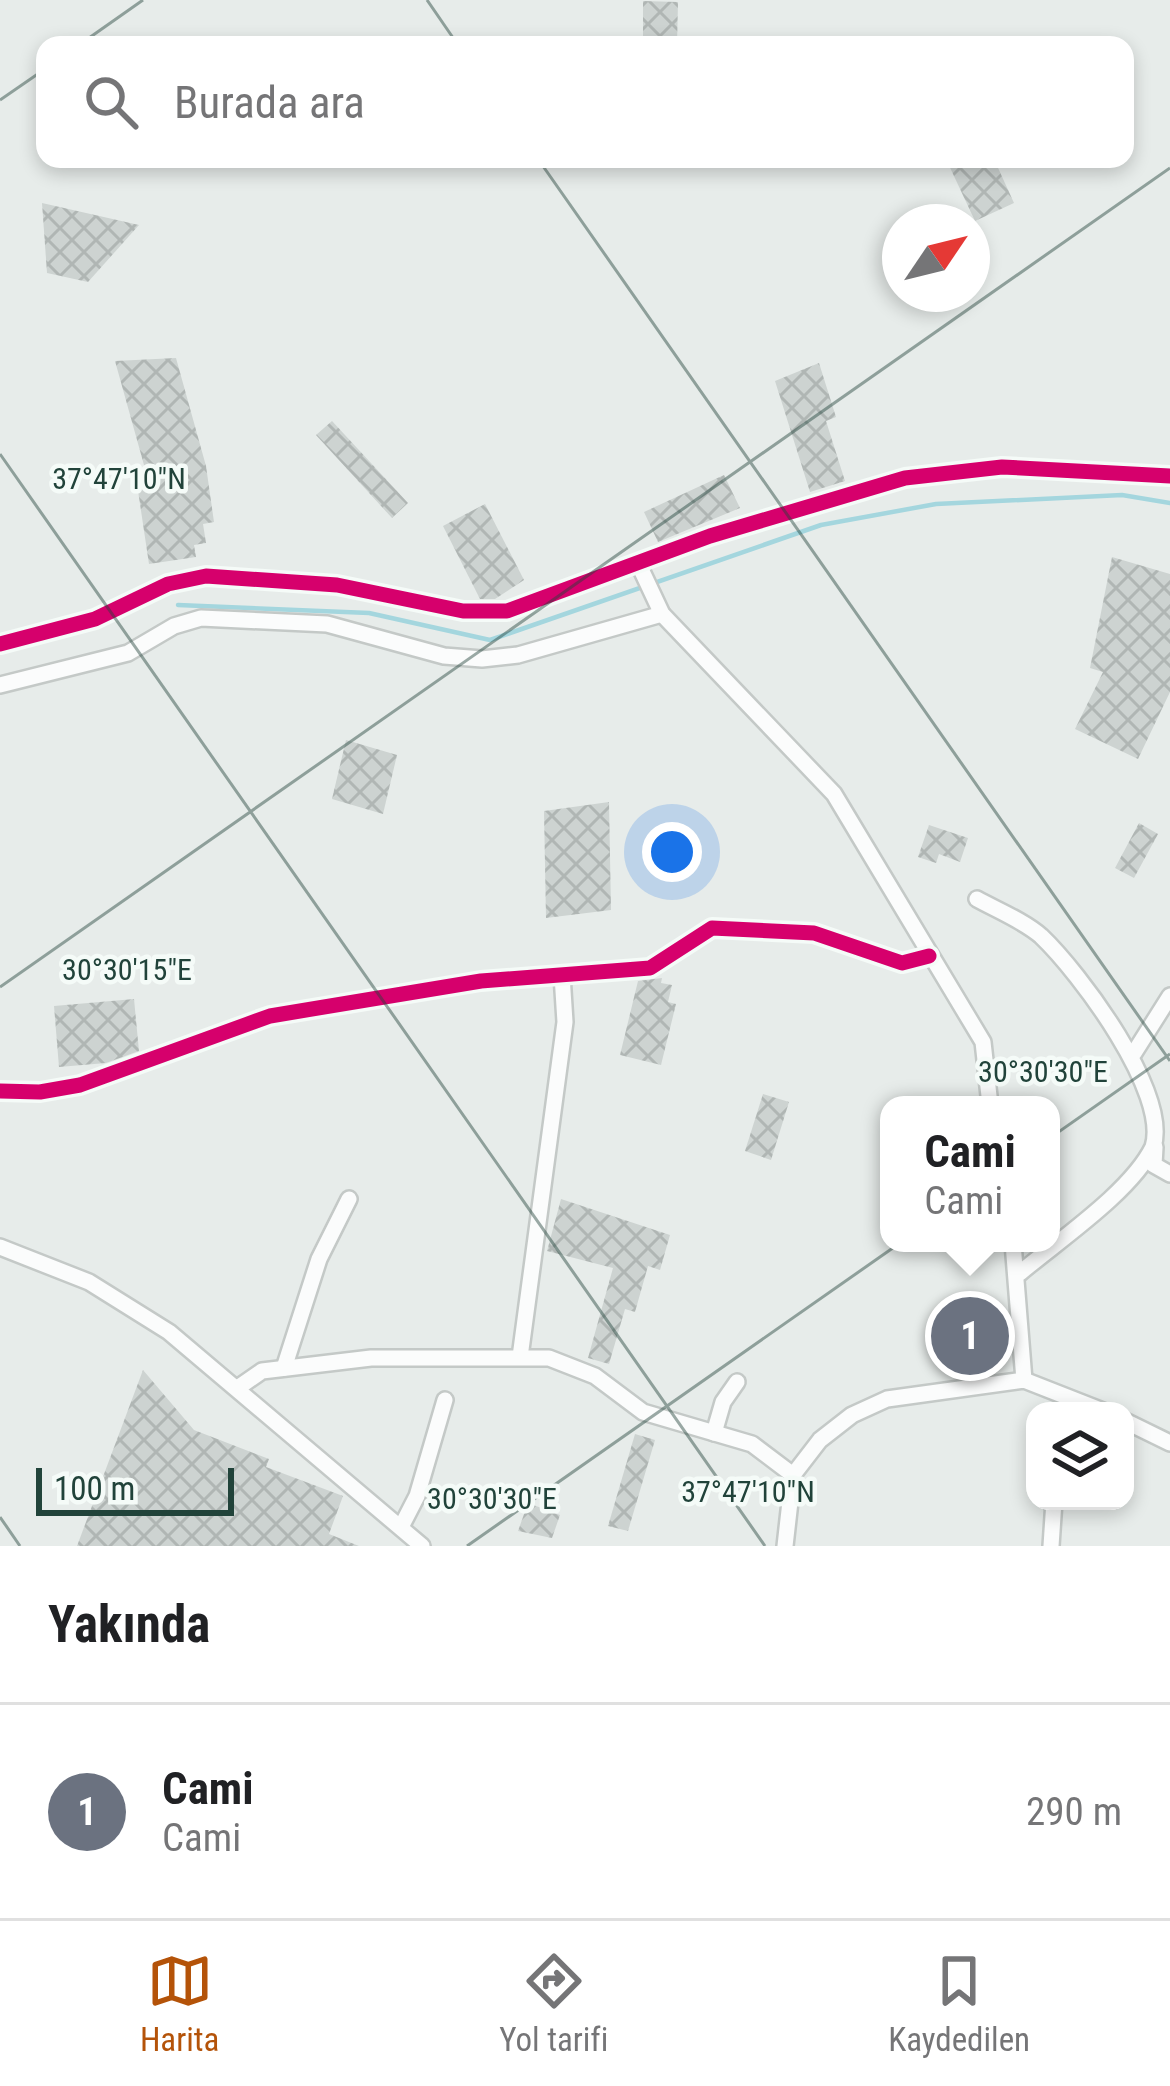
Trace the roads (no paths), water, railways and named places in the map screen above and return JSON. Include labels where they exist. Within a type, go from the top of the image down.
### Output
[{"type":"street","points":[[0,644],[95,619],[193,578],[337,585],[449,609],[492,612],[535,604],[641,570],[710,536],[848,492],[933,473],[1036,467],[1170,476]]},
{"type":"street","points":[[641,570],[658,608],[834,794],[982,1042],[989,1096]]},
{"type":"street","points":[[0,685],[128,652],[174,626],[201,618],[327,624],[444,656],[482,659],[518,655],[658,608]]},
{"type":"street","points":[[977,899],[1040,935],[1134,1053],[1154,1088],[1154,1165],[1170,1174]]},
{"type":"street","points":[[0,1091],[40,1092],[80,1084],[270,1016],[481,981],[650,968],[712,928],[814,933],[902,963],[929,956]]},
{"type":"street","points":[[520,1357],[565,1022],[562,974]]},
{"type":"street","points":[[1134,1053],[1170,996]]},
{"type":"street","points":[[1060,1239],[1097,1208],[1155,1144]]},
{"type":"street","points":[[284,1368],[319,1259],[349,1199]]},
{"type":"street","points":[[0,1247],[89,1282],[169,1332],[422,1546]]},
{"type":"street","points":[[1015,1252],[1024,1380]]},
{"type":"street","points":[[1020,1273],[1045,1252]]},
{"type":"street","points":[[239,1387],[262,1371],[370,1358],[520,1357],[572,1366],[596,1376],[643,1412],[752,1444],[793,1475]]},
{"type":"street","points":[[785,1546],[793,1475],[820,1440],[852,1415],[887,1399],[1024,1380],[1084,1402]]},
{"type":"street","points":[[714,1433],[723,1402],[737,1382]]},
{"type":"street","points":[[1058,1402],[1059,1390]]},
{"type":"street","points":[[401,1527],[417,1496],[446,1400]]},
{"type":"street","points":[[1134,1425],[1170,1443]]},
{"type":"street","points":[[1051,1546],[1053,1510]]},
{"type":"waterway","points":[[178,605],[369,613],[490,640],[821,525],[936,504],[1122,495],[1170,503]]},
{"type":"place","name":"Cami","points":[[970,1336]]}]
